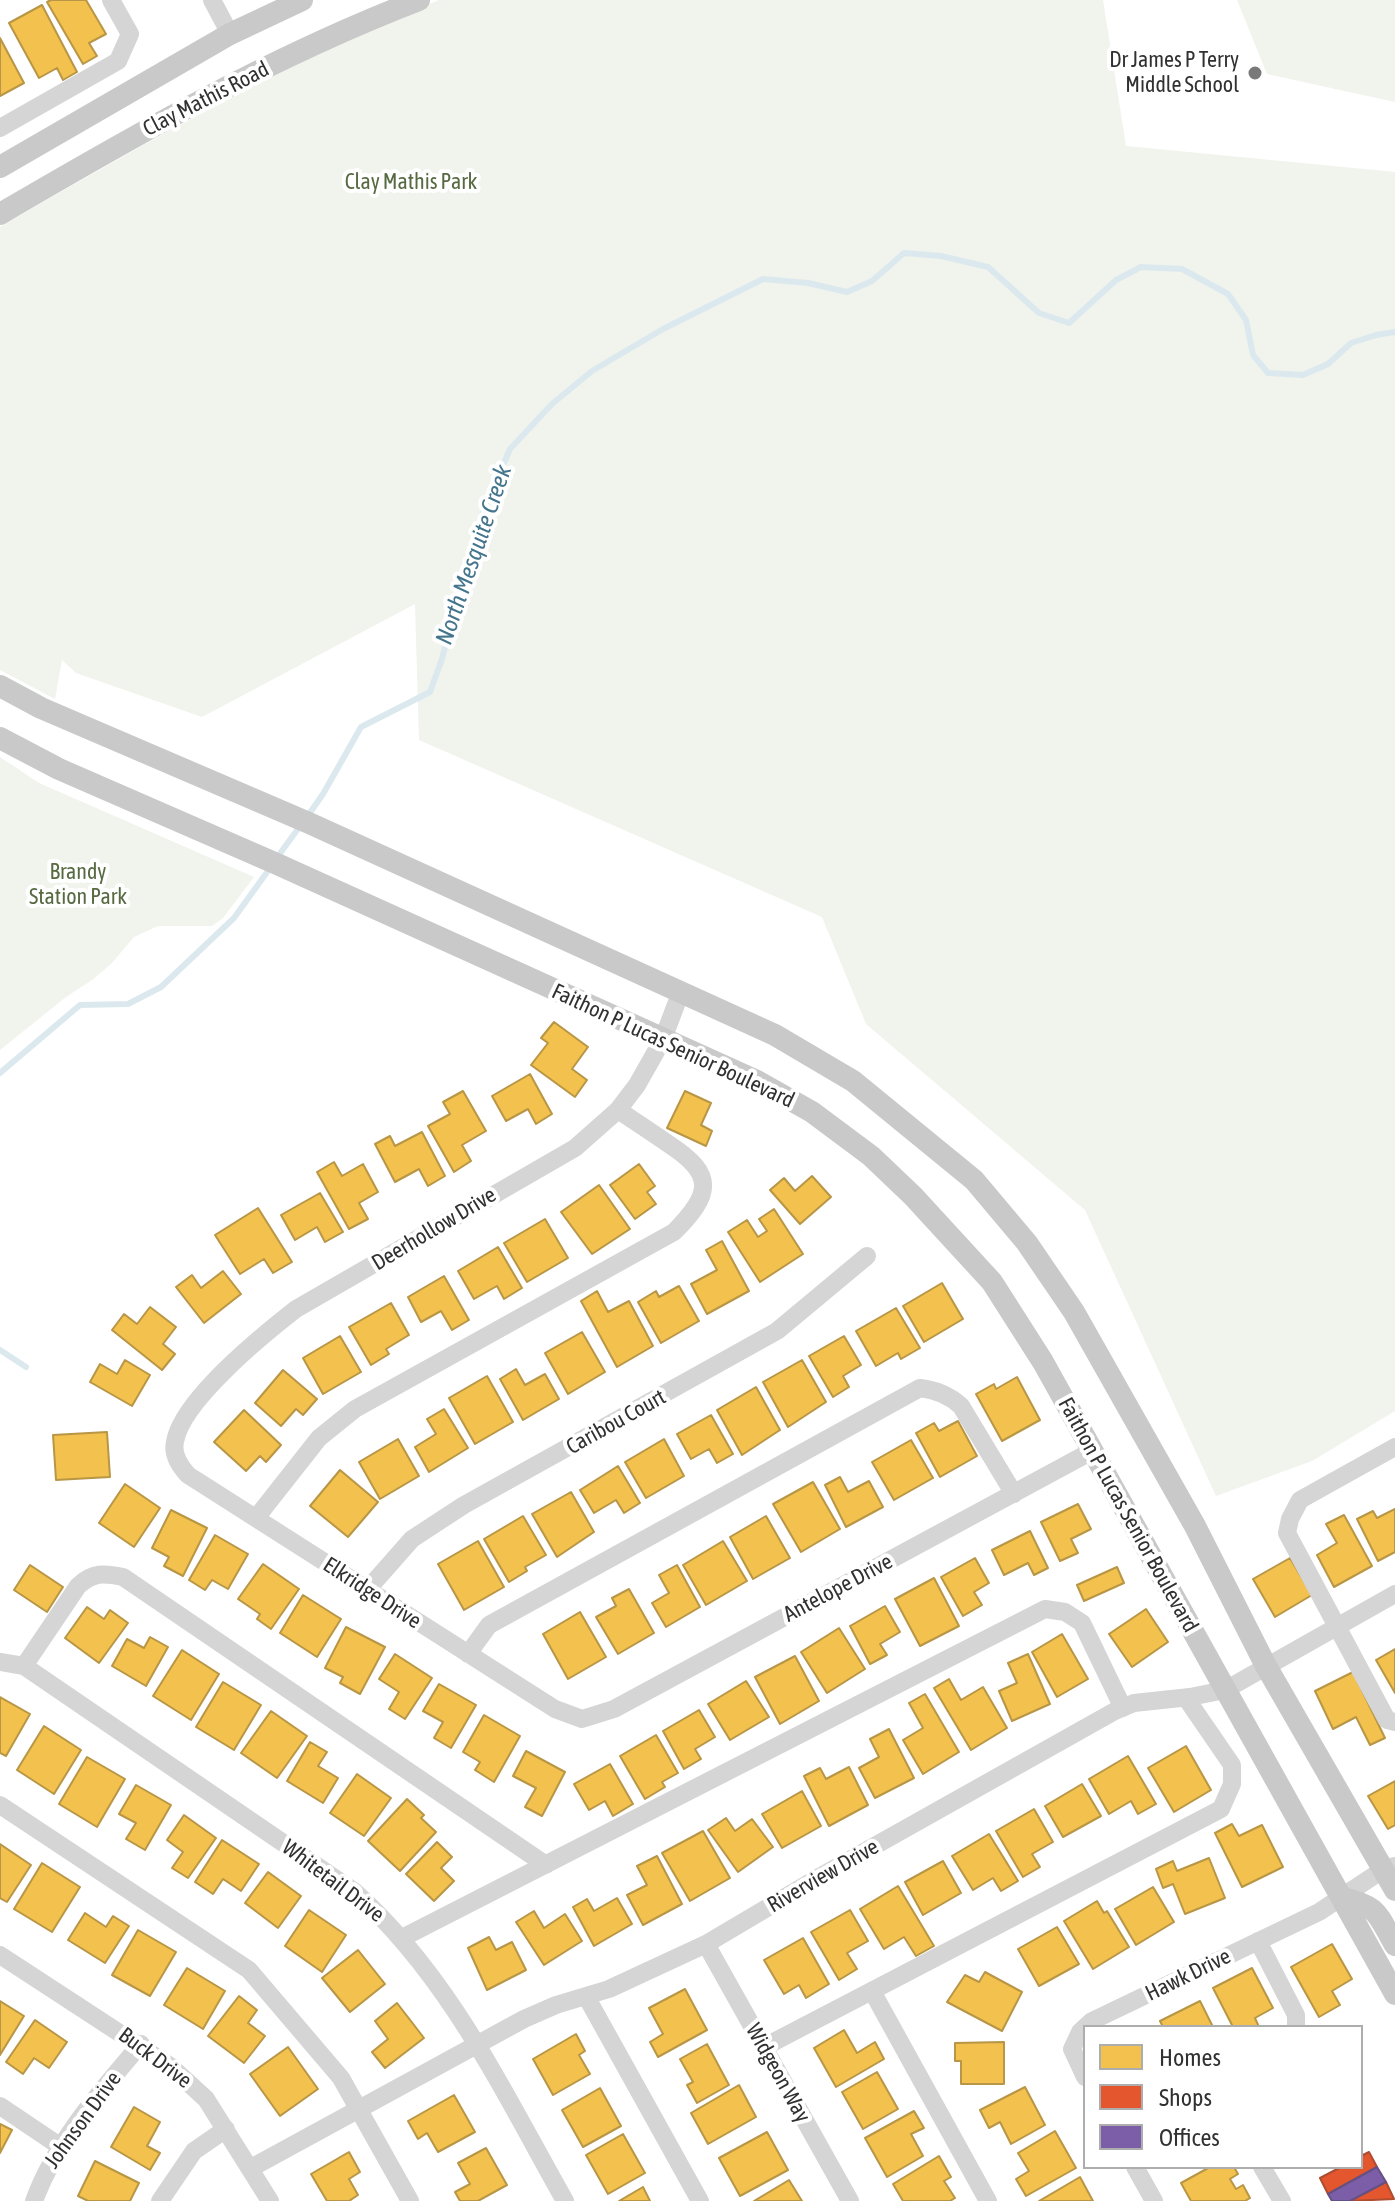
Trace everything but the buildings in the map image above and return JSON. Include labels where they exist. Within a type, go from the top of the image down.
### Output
[{"type":"main road","name":"Clay Mathis Road","points":[[0,167],[230,34],[302,0]]},
{"type":"main road","name":"Clay Mathis Road","points":[[0,214],[133,136],[357,24],[419,0]]},
{"type":"main road","points":[[0,686],[41,708],[387,858],[775,1035],[853,1081],[915,1129],[974,1180],[1027,1243],[1074,1312],[1195,1526],[1266,1666],[1390,1868],[1395,1890]]},
{"type":"main road","name":"Faithon P Lucas Senior Boulevard","points":[[0,738],[59,769],[757,1081],[812,1112],[871,1156],[913,1196],[992,1282],[1043,1362],[1395,1994]]},
{"type":"main road","points":[[1342,1898],[1365,1903],[1375,1909],[1395,1945]]},
{"type":"street","points":[[0,128],[118,61],[130,34],[111,0]]},
{"type":"street","points":[[212,0],[230,34]]},
{"type":"street","name":"Deerhollow Drive","points":[[175,1453],[180,1428],[219,1376],[254,1342],[296,1309],[503,1187],[545,1167],[575,1148],[618,1110],[637,1085],[663,1039],[680,994]]},
{"type":"street","points":[[256,1518],[319,1438],[355,1409],[674,1232],[691,1215],[702,1195],[703,1175],[693,1160],[618,1110]]},
{"type":"street","name":"Caribou Court","points":[[367,1590],[412,1539],[464,1505],[777,1331],[867,1256]]},
{"type":"street","points":[[468,1654],[489,1625],[920,1388],[933,1389],[951,1397],[961,1406],[1014,1494]]},
{"type":"street","points":[[1395,1447],[1300,1500],[1287,1533],[1387,1720],[1395,1722]]},
{"type":"street","name":"Antelope Drive","points":[[582,1719],[614,1709],[1092,1451]]},
{"type":"street","name":"Elkridge Drive","points":[[175,1453],[188,1475],[555,1709],[582,1719]]},
{"type":"street","points":[[24,1666],[87,1577],[102,1573],[123,1577],[546,1865]]},
{"type":"street","name":"Riverview Drive","points":[[251,2168],[476,2043],[546,2010],[609,1989],[706,1944],[821,1876],[1123,1708],[1134,1703],[1186,1698],[1225,1690],[1395,1594]]},
{"type":"street","points":[[402,1938],[1045,1609],[1065,1612],[1082,1623],[1123,1708]]},
{"type":"street","name":"Whitetail Drive","points":[[0,1662],[24,1666],[355,1892],[418,1956],[476,2043],[565,2201]]},
{"type":"street","points":[[764,2047],[1221,1809],[1229,1797],[1232,1765],[1186,1698]]},
{"type":"street","points":[[0,1805],[249,1970],[341,2078],[410,2201]]},
{"type":"street","name":"Hawk Drive","points":[[1088,2025],[1342,1898],[1390,1868]]},
{"type":"street","points":[[1258,1941],[1296,2015],[1296,2025]]},
{"type":"street","name":"Widgeon Way","points":[[706,1944],[850,2201]]},
{"type":"street","name":"Buck Drive","points":[[0,1955],[141,2044],[170,2066],[206,2099],[270,2201]]},
{"type":"street","points":[[872,1991],[988,2201]]},
{"type":"street","points":[[586,1996],[700,2201]]},
{"type":"street","name":"Hawk Drive","points":[[1083,2029],[1072,2049],[1083,2073]]},
{"type":"street","name":"Johnson Drive","points":[[34,2201],[45,2171],[92,2101],[141,2044]]},
{"type":"street","points":[[0,2106],[61,2147]]},
{"type":"street","points":[[160,2201],[194,2151],[226,2129]]},
{"type":"street","points":[[1136,2169],[1154,2201]]},
{"type":"street","points":[[1263,2169],[1282,2201]]},
{"type":"green space","name":"Clay Mathis Park","points":[[439,0],[1103,0],[1126,146],[1395,172],[1395,1411],[1312,1461],[1216,1496],[1085,1210],[866,1024],[822,917],[419,740],[415,604],[202,717],[76,673],[62,660],[55,699],[0,670],[0,227],[161,135],[271,78]]},
{"type":"green space","points":[[1237,0],[1395,0],[1395,102],[1267,74]]},
{"type":"green space","name":"Brandy Station Park","points":[[0,757],[39,783],[254,877],[223,918],[212,926],[158,926],[134,937],[111,964],[0,1050]]},
{"type":"waterway","name":"North Mesquite Creek","points":[[307,817],[361,727],[430,692],[483,512],[510,449],[552,404],[592,371],[663,329],[763,279],[808,283],[847,292],[872,281],[904,253],[941,256],[988,267],[1039,313],[1069,323],[1116,280],[1141,267],[1182,269],[1228,294],[1246,320],[1253,355],[1268,373],[1303,375],[1328,364],[1351,343],[1395,332]]},
{"type":"waterway","name":"North Mesquite Creek","points":[[276,859],[300,826]]},
{"type":"waterway","name":"North Mesquite Creek","points":[[0,1073],[80,1005],[128,1004],[161,987],[234,918],[270,868]]},
{"type":"waterway","points":[[0,1350],[26,1367]]},
{"type":"place","name":"Dr James P Terry Middle School","points":[[1255,73]]}]
